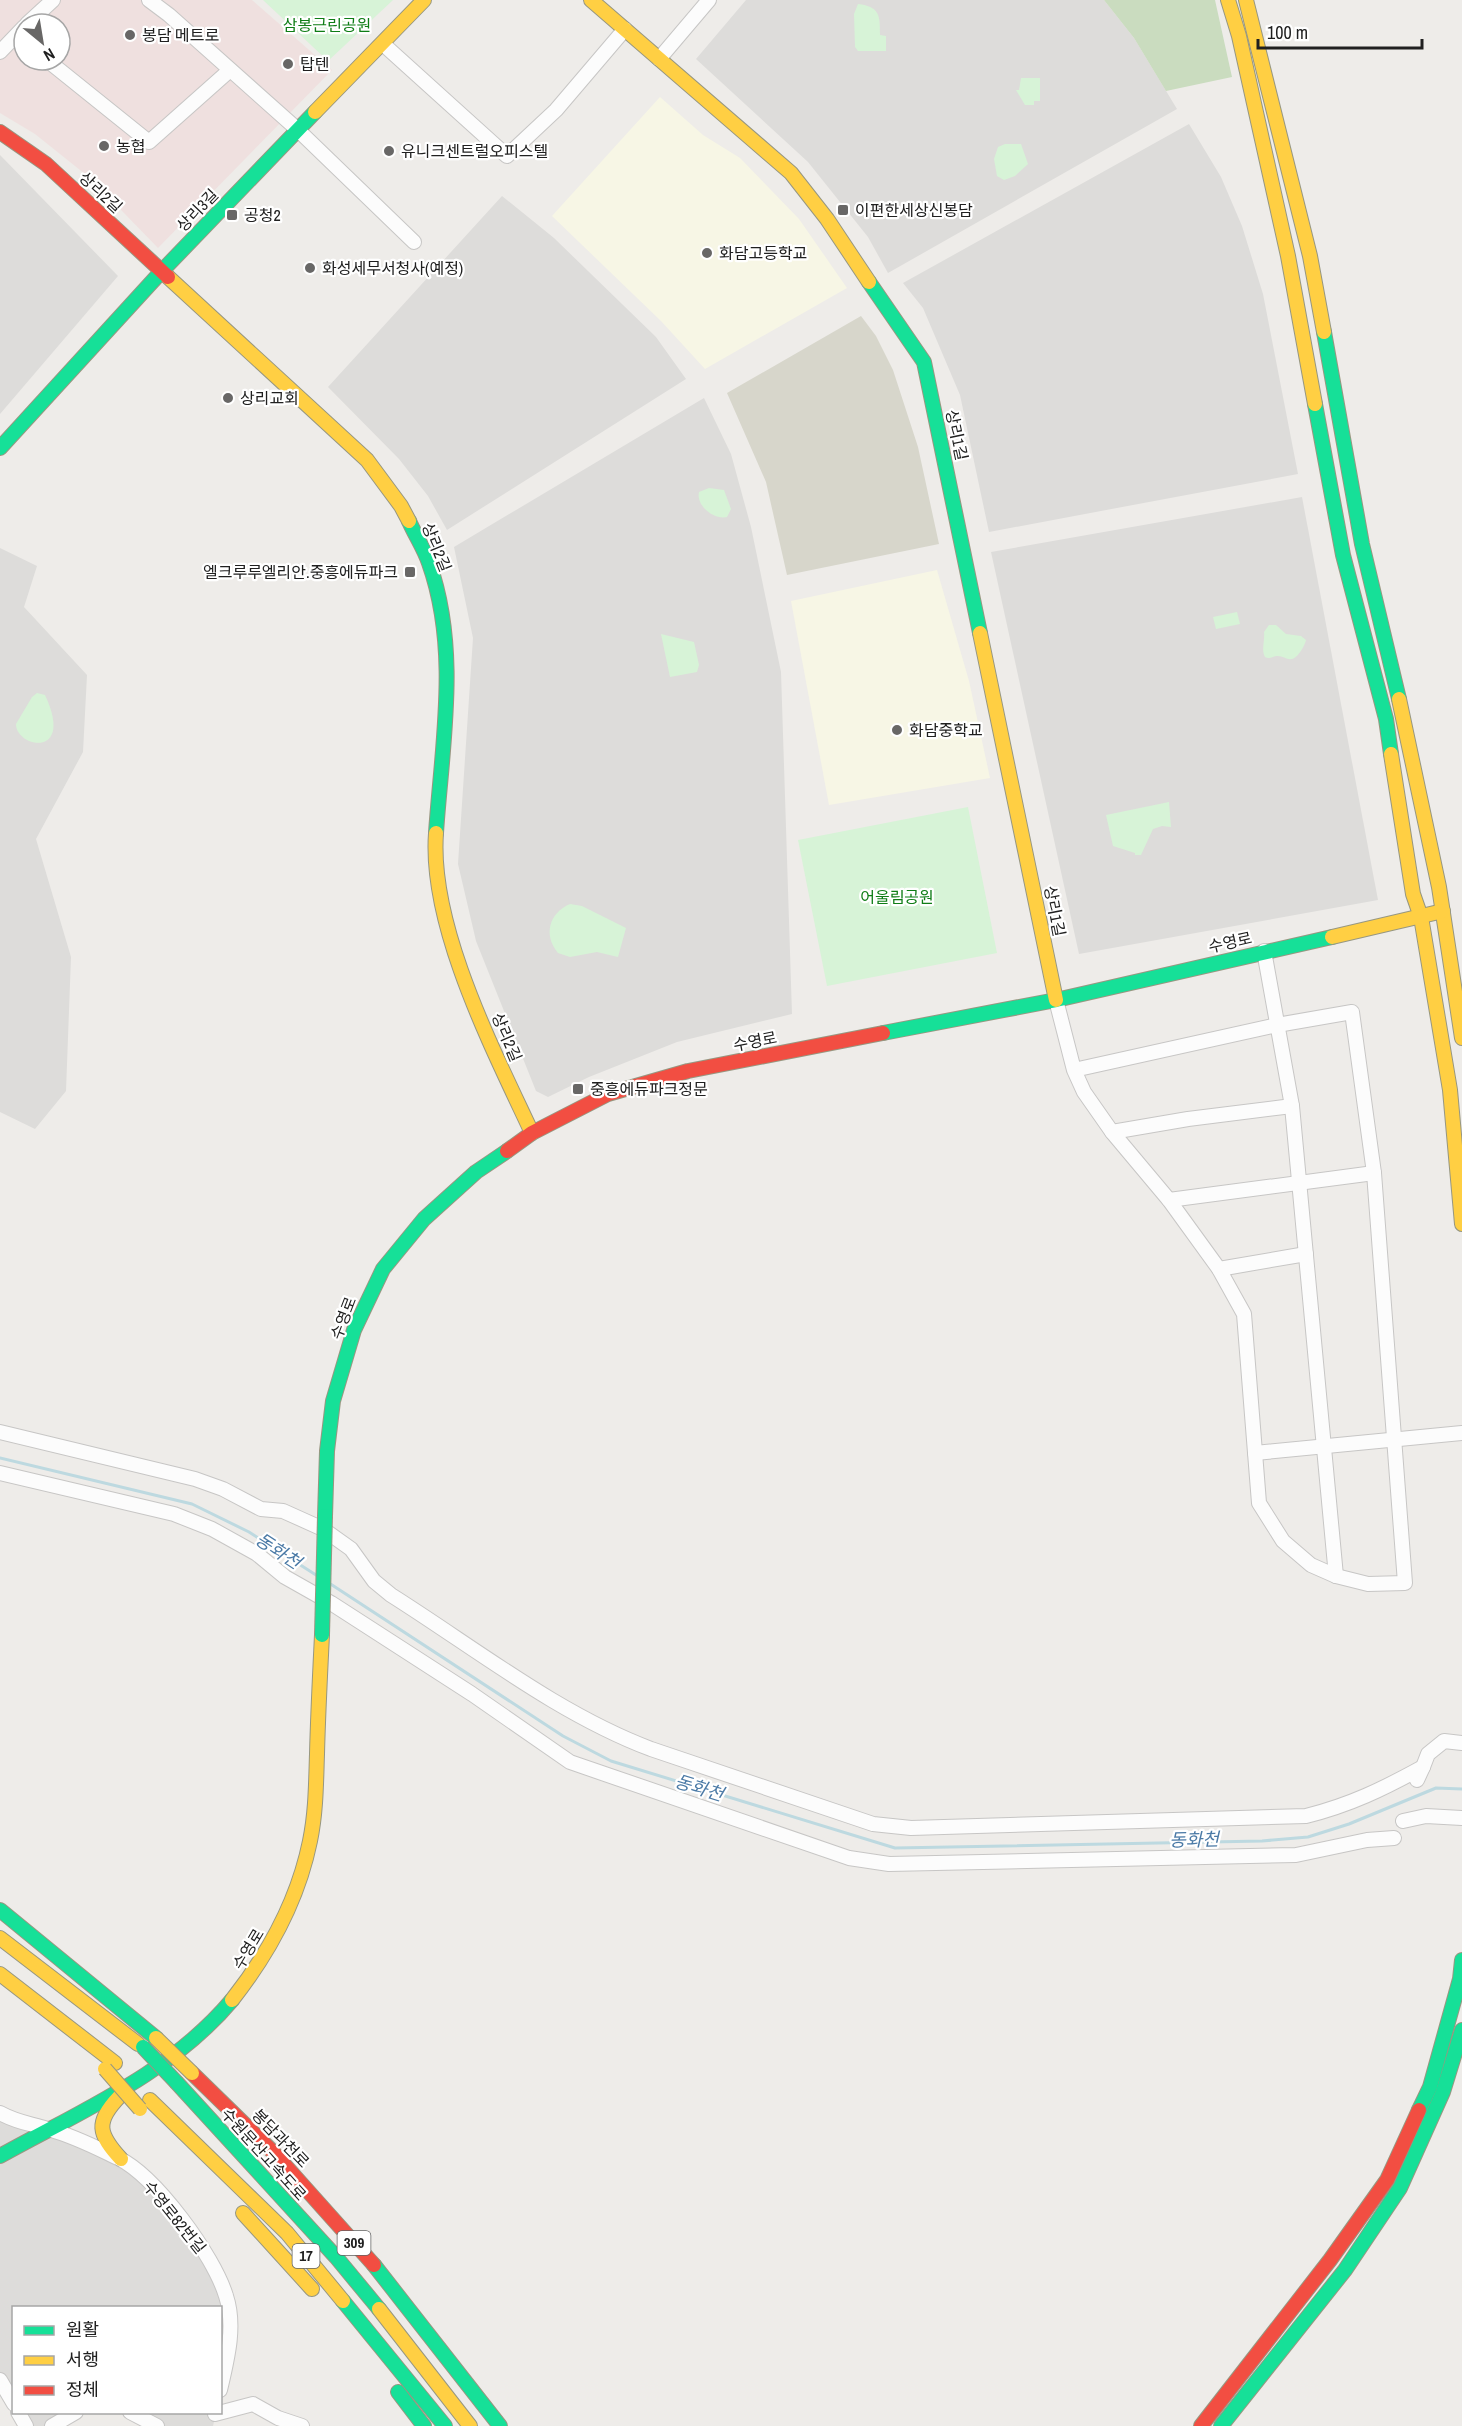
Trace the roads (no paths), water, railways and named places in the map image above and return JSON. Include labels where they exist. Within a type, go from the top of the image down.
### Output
[{"type":"main road","name":"상리3길","points":[[0,448],[161,272],[424,0]]},
{"type":"main road","name":"상리1길","points":[[591,0],[791,172],[827,219],[924,362],[1056,1000]]},
{"type":"main road","points":[[1228,0],[1239,36],[1288,256],[1343,555],[1386,719],[1413,894],[1422,917],[1450,1090],[1462,1224]]},
{"type":"main road","points":[[1246,0],[1310,256],[1362,544],[1403,714],[1443,911],[1462,1038]]},
{"type":"main road","name":"상리2길","points":[[0,132],[46,164],[367,460],[401,506],[429,562],[443,618],[448,667],[435,840],[439,891],[454,953],[501,1066],[532,1133]]},
{"type":"main road","name":"수영로","points":[[0,2156],[131,2084],[163,2063],[211,2024],[247,1984],[273,1942],[294,1899],[310,1842],[316,1795],[324,1516],[327,1451],[333,1401],[354,1330],[383,1269],[423,1220],[476,1172],[532,1133],[608,1094],[688,1071],[1056,1000],[1443,911]]},
{"type":"main road","name":"봉담과천로","points":[[0,1910],[156,2038],[273,2152],[383,2275],[500,2426]]},
{"type":"main road","name":"수원문산고속도로","points":[[0,1938],[142,2047],[177,2083],[336,2257],[470,2426]]},
{"type":"main road","points":[[1201,2426],[1330,2260],[1387,2180],[1430,2087],[1460,1979],[1462,1960]]},
{"type":"main road","name":"17","points":[[0,1974],[110,2066],[145,2104],[286,2233],[445,2426]]},
{"type":"main road","points":[[0,1987],[110,2066]]},
{"type":"main road","points":[[1221,2426],[1345,2270],[1400,2188],[1443,2092],[1462,2031]]},
{"type":"main road","points":[[121,2159],[103,2138],[100,2122],[110,2105],[131,2084]]},
{"type":"main road","points":[[145,2104],[165,2134]]},
{"type":"main road","points":[[230,2200],[325,2303]]},
{"type":"main road","points":[[348,2330],[377,2365]]},
{"type":"main road","points":[[390,2382],[424,2426]]},
{"type":"street","points":[[40,12],[53,0]]},
{"type":"street","points":[[149,0],[169,15],[298,130],[414,242]]},
{"type":"street","points":[[659,59],[706,1]]},
{"type":"street","points":[[383,44],[507,156],[556,110],[625,29]]},
{"type":"street","points":[[0,52],[12,42]]},
{"type":"street","points":[[62,72],[150,142],[230,70]]},
{"type":"street","points":[[1264,951],[1292,1106],[1336,1576]]},
{"type":"street","points":[[1056,1000],[1074,1070],[1084,1092],[1112,1132],[1168,1200],[1219,1269],[1244,1314],[1259,1503],[1283,1541],[1311,1565],[1336,1576],[1368,1584],[1405,1583],[1374,1173],[1352,1012],[1277,1025],[1074,1070]]},
{"type":"street","points":[[1112,1132],[1188,1119],[1292,1106]]},
{"type":"street","points":[[1168,1200],[1374,1173]]},
{"type":"street","points":[[1219,1269],[1306,1254]]},
{"type":"street","points":[[0,1432],[195,1479],[223,1489],[261,1509],[283,1511],[323,1529],[351,1549],[374,1581],[391,1595],[593,1725],[651,1749],[873,1824],[911,1828],[1306,1816],[1340,1808],[1372,1795],[1423,1767]]},
{"type":"street","points":[[1255,1453],[1462,1433]]},
{"type":"street","points":[[0,1473],[174,1514],[212,1529],[257,1554],[285,1577],[331,1603],[472,1694],[570,1762],[849,1858],[889,1864],[1296,1856],[1367,1840],[1394,1838]]},
{"type":"street","points":[[1417,1780],[1428,1754],[1444,1741],[1462,1743]]},
{"type":"street","points":[[1403,1821],[1426,1816],[1462,1818]]},
{"type":"street","name":"수영로82번길","points":[[0,2112],[17,2122],[51,2130],[121,2159],[162,2195],[196,2238],[213,2266],[226,2296],[230,2336],[222,2379]]},
{"type":"street","points":[[0,2380],[12,2401]]},
{"type":"street","points":[[214,2418],[252,2404],[278,2418],[302,2426]]},
{"type":"street","points":[[52,2426],[73,2414]]},
{"type":"street","points":[[134,2414],[156,2426]]},
{"type":"waterway","name":"동화천","points":[[0,1458],[192,1504],[249,1532],[316,1575]]},
{"type":"waterway","name":"동화천","points":[[329,1583],[563,1736],[611,1761],[895,1848],[1262,1841],[1308,1837],[1349,1824],[1436,1788],[1462,1789]]},
{"type":"place","name":"봉담 메트로","points":[[130,35]]},
{"type":"place","name":"탑텐","points":[[288,64]]},
{"type":"place","name":"농협","points":[[104,146]]},
{"type":"place","name":"유니크센트럴오피스텔","points":[[389,151]]},
{"type":"place","name":"이편한세상신봉담","points":[[843,210]]},
{"type":"place","name":"공청2","points":[[232,215]]},
{"type":"place","name":"화담고등학교","points":[[707,253]]},
{"type":"place","name":"화성세무서청사(예정)","points":[[310,268]]},
{"type":"place","name":"상리교회","points":[[228,398]]},
{"type":"place","name":"엘크루루엘리안.중흥에듀파크","points":[[410,572]]},
{"type":"place","name":"화담중학교","points":[[897,730]]},
{"type":"place","name":"중흥에듀파크정문","points":[[578,1089]]},
{"type":"park label","name":"삼봉근린공원","points":[[327,25]]},
{"type":"park label","name":"어울림공원","points":[[897,897]]}]
